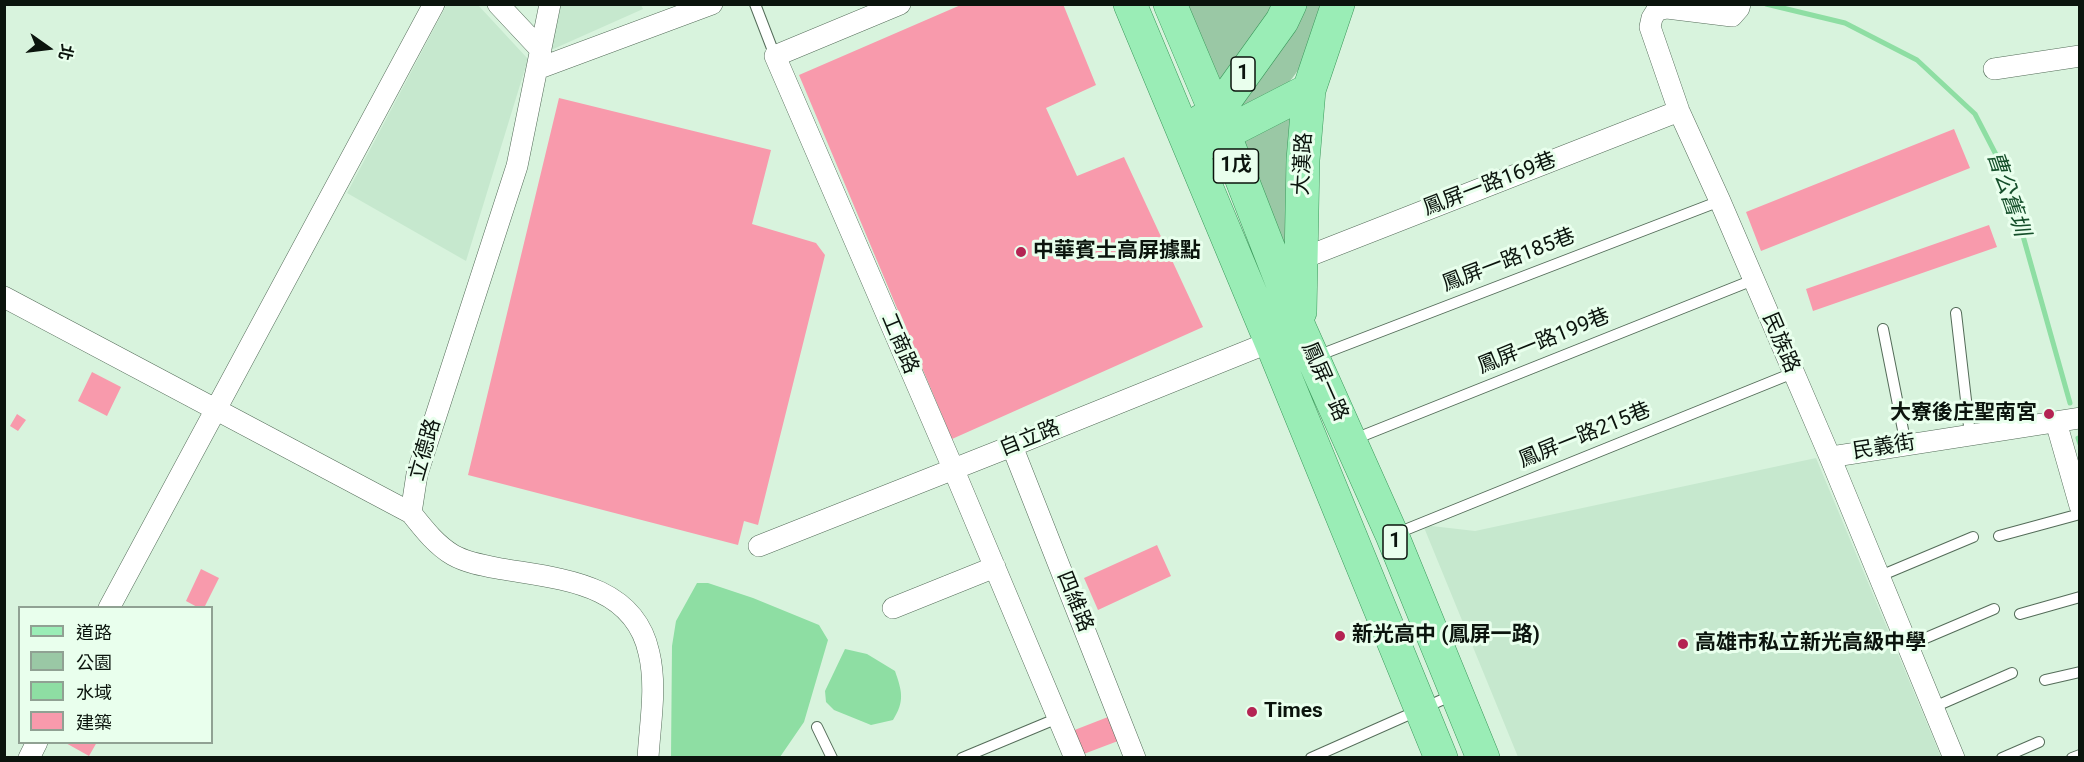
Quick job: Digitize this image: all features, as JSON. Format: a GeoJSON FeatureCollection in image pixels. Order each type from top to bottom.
{"type":"FeatureCollection","features":[{"type":"Feature","properties":{"kind":"main road","name":"鳳屏一路"},"geometry":{"type":"LineString","coordinates":[[1131,4],[1187,139],[1295,343],[1350,441],[1392,535],[1483,758]]}},
{"type":"Feature","properties":{"kind":"main road","name":"鳳屏一路"},"geometry":{"type":"LineString","coordinates":[[1170,4],[1220,124],[1421,709],[1441,758]]}},
{"type":"Feature","properties":{"kind":"main road","name":"1"},"geometry":{"type":"LineString","coordinates":[[1220,124],[1230,91],[1282,21],[1290,4]]}},
{"type":"Feature","properties":{"kind":"main road","name":"大漢路"},"geometry":{"type":"LineString","coordinates":[[1295,343],[1301,259],[1303,160],[1309,90],[1338,4]]}},
{"type":"Feature","properties":{"kind":"main road"},"geometry":{"type":"LineString","coordinates":[[1187,139],[1309,90]]}},
{"type":"Feature","properties":{"kind":"street"},"geometry":{"type":"LineString","coordinates":[[110,606],[434,4]]}},
{"type":"Feature","properties":{"kind":"street"},"geometry":{"type":"LineString","coordinates":[[498,4],[539,59],[712,4]]}},
{"type":"Feature","properties":{"kind":"street","name":"立德路"},"geometry":{"type":"LineString","coordinates":[[411,513],[417,474],[517,166],[550,4]]}},
{"type":"Feature","properties":{"kind":"street"},"geometry":{"type":"LineString","coordinates":[[775,56],[900,4]]}},
{"type":"Feature","properties":{"kind":"street","name":"民族路"},"geometry":{"type":"LineString","coordinates":[[1740,4],[1739,9],[1732,16],[1667,8],[1657,10],[1650,27],[1679,111],[1830,457],[1954,758]]}},
{"type":"Feature","properties":{"kind":"street","name":"工商路"},"geometry":{"type":"LineString","coordinates":[[775,56],[1075,758]]}},
{"type":"Feature","properties":{"kind":"street"},"geometry":{"type":"LineString","coordinates":[[1994,69],[2079,57]]}},
{"type":"Feature","properties":{"kind":"street","name":"鳳屏一路169巷"},"geometry":{"type":"LineString","coordinates":[[1301,259],[1679,111]]}},
{"type":"Feature","properties":{"kind":"street"},"geometry":{"type":"LineString","coordinates":[[4,297],[411,513],[430,536],[453,555],[480,565],[580,584],[606,594],[634,616],[649,651],[654,686],[648,758]]}},
{"type":"Feature","properties":{"kind":"street","name":"自立路"},"geometry":{"type":"LineString","coordinates":[[759,546],[953,468],[1295,343]]}},
{"type":"Feature","properties":{"kind":"street","name":"民義街"},"geometry":{"type":"LineString","coordinates":[[1830,457],[2079,418]]}},
{"type":"Feature","properties":{"kind":"street"},"geometry":{"type":"LineString","coordinates":[[2056,422],[2079,506]]}},
{"type":"Feature","properties":{"kind":"street","name":"四維路"},"geometry":{"type":"LineString","coordinates":[[1012,446],[1135,758]]}},
{"type":"Feature","properties":{"kind":"street"},"geometry":{"type":"LineString","coordinates":[[893,608],[995,567]]}},
{"type":"Feature","properties":{"kind":"street"},"geometry":{"type":"LineString","coordinates":[[29,758],[36,744]]}},
{"type":"Feature","properties":{"kind":"lane"},"geometry":{"type":"LineString","coordinates":[[755,4],[775,56]]}},
{"type":"Feature","properties":{"kind":"lane","name":"鳳屏一路185巷"},"geometry":{"type":"LineString","coordinates":[[1295,343],[1720,201]]}},
{"type":"Feature","properties":{"kind":"lane","name":"鳳屏一路199巷"},"geometry":{"type":"LineString","coordinates":[[1350,441],[1753,280]]}},
{"type":"Feature","properties":{"kind":"lane"},"geometry":{"type":"LineString","coordinates":[[1956,313],[1970,435]]}},
{"type":"Feature","properties":{"kind":"lane"},"geometry":{"type":"LineString","coordinates":[[1883,329],[1906,445]]}},
{"type":"Feature","properties":{"kind":"lane","name":"鳳屏一路215巷"},"geometry":{"type":"LineString","coordinates":[[1392,535],[1793,373]]}},
{"type":"Feature","properties":{"kind":"lane"},"geometry":{"type":"LineString","coordinates":[[1999,536],[2079,514]]}},
{"type":"Feature","properties":{"kind":"lane"},"geometry":{"type":"LineString","coordinates":[[1880,576],[1973,537]]}},
{"type":"Feature","properties":{"kind":"lane"},"geometry":{"type":"LineString","coordinates":[[2020,614],[2079,597]]}},
{"type":"Feature","properties":{"kind":"lane"},"geometry":{"type":"LineString","coordinates":[[1907,645],[1994,609]]}},
{"type":"Feature","properties":{"kind":"lane"},"geometry":{"type":"LineString","coordinates":[[2045,680],[2079,672]]}},
{"type":"Feature","properties":{"kind":"lane"},"geometry":{"type":"LineString","coordinates":[[1934,707],[2012,673]]}},
{"type":"Feature","properties":{"kind":"lane"},"geometry":{"type":"LineString","coordinates":[[1311,758],[1456,694]]}},
{"type":"Feature","properties":{"kind":"lane"},"geometry":{"type":"LineString","coordinates":[[962,758],[1058,718]]}},
{"type":"Feature","properties":{"kind":"lane"},"geometry":{"type":"LineString","coordinates":[[817,727],[832,758]]}},
{"type":"Feature","properties":{"kind":"lane"},"geometry":{"type":"LineString","coordinates":[[2002,758],[2039,742]]}},
{"type":"Feature","properties":{"kind":"lane"},"geometry":{"type":"LineString","coordinates":[[2072,758],[2079,755]]}},
{"type":"Feature","properties":{"kind":"shaded area"},"geometry":{"type":"Polygon","coordinates":[[[447,4],[478,5],[528,59],[466,261],[347,193],[447,4]]]}},
{"type":"Feature","properties":{"kind":"shaded area"},"geometry":{"type":"Polygon","coordinates":[[[561,5],[641,5],[643,9],[551,50],[561,5]]]}},
{"type":"Feature","properties":{"kind":"shaded area","name":"高雄市私立新光高級中學"},"geometry":{"type":"Polygon","coordinates":[[[1816,458],[1941,757],[1518,757],[1423,525],[1475,531],[1816,458]]]}},
{"type":"Feature","properties":{"kind":"green space"},"geometry":{"type":"Polygon","coordinates":[[[1178,5],[1279,5],[1216,89],[1178,5]]]}},
{"type":"Feature","properties":{"kind":"green space"},"geometry":{"type":"Polygon","coordinates":[[[1306,5],[1325,5],[1309,49],[1298,70],[1278,92],[1230,124],[1234,106],[1306,5]]]}},
{"type":"Feature","properties":{"kind":"green space"},"geometry":{"type":"Polygon","coordinates":[[[1296,110],[1287,254],[1242,136],[1296,110]]]}},
{"type":"Feature","properties":{"kind":"water"},"geometry":{"type":"Polygon","coordinates":[[[697,583],[708,583],[753,598],[819,625],[828,640],[804,722],[780,757],[671,757],[672,646],[676,621],[697,583]]]}},
{"type":"Feature","properties":{"kind":"water"},"geometry":{"type":"Polygon","coordinates":[[[845,649],[867,654],[895,671],[901,701],[893,720],[871,725],[834,710],[826,702],[825,691],[845,649]]]}},
{"type":"Feature","properties":{"kind":"building","name":"中華賓士高屏據點"},"geometry":{"type":"Polygon","coordinates":[[[963,4],[1063,4],[1096,85],[1046,108],[1077,176],[1124,157],[1203,327],[952,439],[799,75],[963,4]]]}},
{"type":"Feature","properties":{"kind":"building"},"geometry":{"type":"Polygon","coordinates":[[[559,98],[771,150],[752,224],[816,243],[825,255],[758,525],[744,521],[738,545],[468,475],[559,98]]]}},
{"type":"Feature","properties":{"kind":"building"},"geometry":{"type":"Polygon","coordinates":[[[1954,129],[1970,168],[1761,251],[1746,212],[1954,129]]]}},
{"type":"Feature","properties":{"kind":"building"},"geometry":{"type":"Polygon","coordinates":[[[1989,225],[1997,247],[1813,311],[1806,289],[1989,225]]]}},
{"type":"Feature","properties":{"kind":"building"},"geometry":{"type":"Polygon","coordinates":[[[92,372],[121,387],[107,416],[78,401],[92,372]]]}},
{"type":"Feature","properties":{"kind":"building"},"geometry":{"type":"Polygon","coordinates":[[[17,414],[26,420],[18,431],[10,426],[17,414]]]}},
{"type":"Feature","properties":{"kind":"building"},"geometry":{"type":"Polygon","coordinates":[[[1157,545],[1171,576],[1098,610],[1084,578],[1157,545]]]}},
{"type":"Feature","properties":{"kind":"building"},"geometry":{"type":"Polygon","coordinates":[[[201,569],[219,578],[205,606],[195,606],[186,601],[201,569]]]}},
{"type":"Feature","properties":{"kind":"building"},"geometry":{"type":"Polygon","coordinates":[[[1108,717],[1118,741],[1081,755],[1072,731],[1108,717]]]}},
{"type":"Feature","properties":{"kind":"building"},"geometry":{"type":"Polygon","coordinates":[[[68,744],[96,744],[89,756],[68,744]]]}},
{"type":"Feature","properties":{"kind":"waterway","name":"曹公舊圳"},"geometry":{"type":"LineString","coordinates":[[1766,4],[1845,23],[1917,60],[1975,114],[2005,172],[2070,403]]}},
{"type":"Feature","properties":{"kind":"waterway","name":"曹公舊圳"},"geometry":{"type":"LineString","coordinates":[[2078,438],[2080,444]]}},
{"type":"Feature","properties":{"kind":"place","name":"中華賓士高屏據點"},"geometry":{"type":"Point","coordinates":[1021,252]}},
{"type":"Feature","properties":{"kind":"place","name":"大寮後庄聖南宮"},"geometry":{"type":"Point","coordinates":[2049,414]}},
{"type":"Feature","properties":{"kind":"place","name":"新光高中 (鳳屏一路)"},"geometry":{"type":"Point","coordinates":[1340,636]}},
{"type":"Feature","properties":{"kind":"place","name":"高雄市私立新光高級中學"},"geometry":{"type":"Point","coordinates":[1683,644]}},
{"type":"Feature","properties":{"kind":"place","name":"Times"},"geometry":{"type":"Point","coordinates":[1252,712]}}]}
